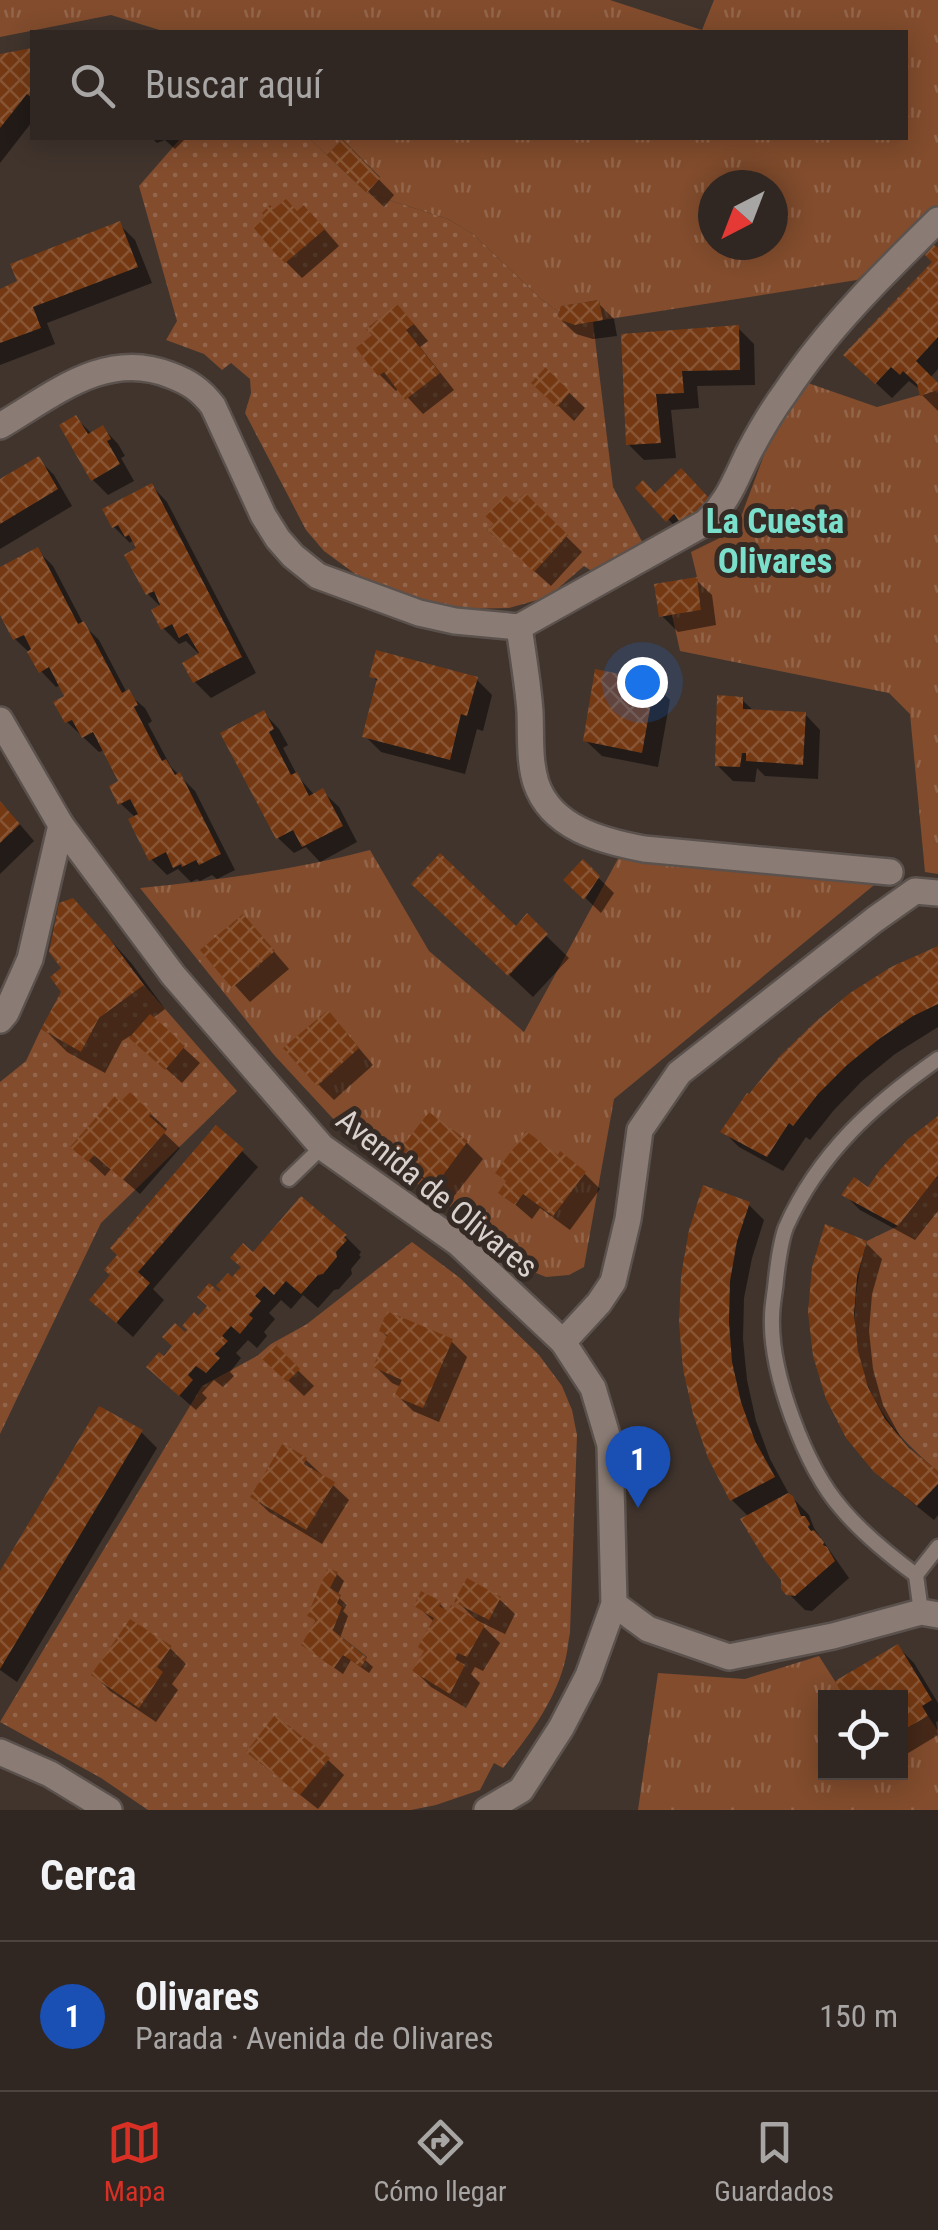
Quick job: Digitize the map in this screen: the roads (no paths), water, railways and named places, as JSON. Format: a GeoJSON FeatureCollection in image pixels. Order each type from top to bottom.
{"type":"FeatureCollection","features":[{"type":"Feature","properties":{"kind":"street"},"geometry":{"type":"LineString","coordinates":[[0,426],[85,376],[130,366],[164,372],[202,391],[278,539],[318,576],[419,613],[455,621],[519,626],[705,523],[720,510],[764,424],[804,365],[860,298],[938,220]]}},
{"type":"Feature","properties":{"kind":"street"},"geometry":{"type":"LineString","coordinates":[[519,626],[535,781],[552,812],[580,831],[606,842],[644,849],[890,872]]}},
{"type":"Feature","properties":{"kind":"street","name":"Avenida de Olivares"},"geometry":{"type":"LineString","coordinates":[[0,720],[62,825],[173,975],[322,1147],[458,1244],[563,1342],[593,1388],[610,1445],[614,1604],[588,1676],[561,1728],[521,1790],[487,1810]]}},
{"type":"Feature","properties":{"kind":"street"},"geometry":{"type":"LineString","coordinates":[[0,1020],[30,958],[62,825]]}},
{"type":"Feature","properties":{"kind":"street"},"geometry":{"type":"LineString","coordinates":[[563,1342],[613,1282],[628,1220],[640,1130],[679,1072],[874,920],[915,892],[938,893]]}},
{"type":"Feature","properties":{"kind":"street"},"geometry":{"type":"LineString","coordinates":[[614,1604],[648,1629],[729,1657],[929,1614]]}},
{"type":"Feature","properties":{"kind":"street"},"geometry":{"type":"LineString","coordinates":[[0,1752],[50,1774],[109,1810]]}},
{"type":"Feature","properties":{"kind":"lane"},"geometry":{"type":"LineString","coordinates":[[929,1614],[916,1575],[875,1544],[839,1506],[814,1465],[789,1410],[772,1320],[785,1230],[810,1182],[856,1124],[895,1089],[938,1059]]}},
{"type":"Feature","properties":{"kind":"lane"},"geometry":{"type":"LineString","coordinates":[[290,1179],[322,1147]]}},
{"type":"Feature","properties":{"kind":"lane"},"geometry":{"type":"LineString","coordinates":[[916,1575],[938,1547]]}},
{"type":"Feature","properties":{"kind":"place","name":"Olivares"},"geometry":{"type":"Point","coordinates":[638,1508]}},
{"type":"Feature","properties":{"kind":"district","name":"La Cuesta Olivares"},"geometry":{"type":"Point","coordinates":[775,541]}}]}
